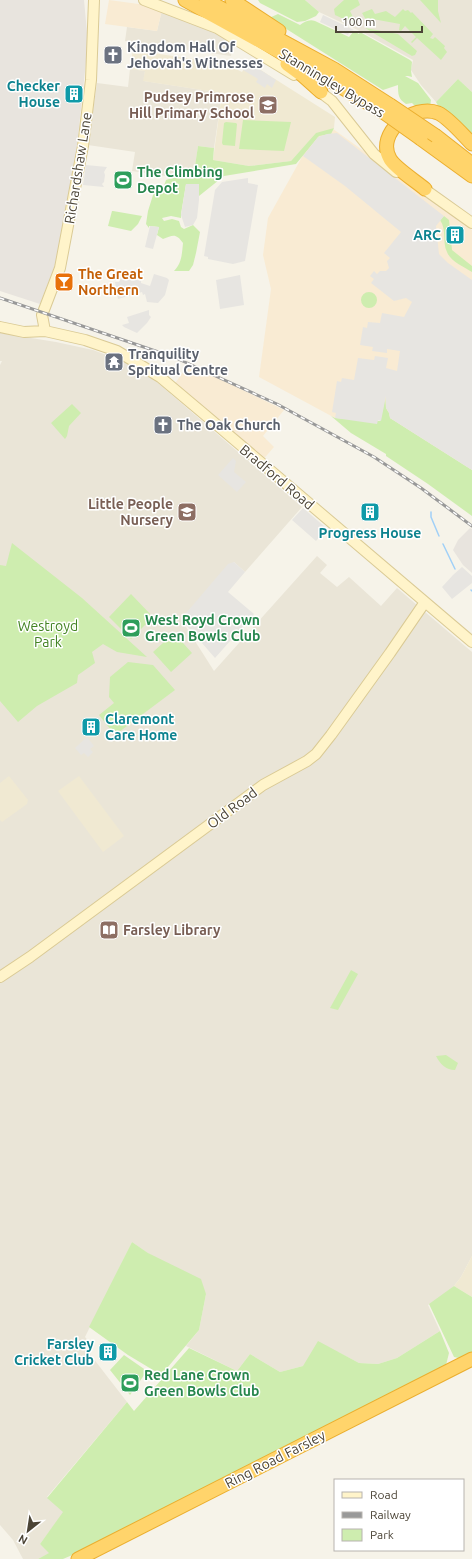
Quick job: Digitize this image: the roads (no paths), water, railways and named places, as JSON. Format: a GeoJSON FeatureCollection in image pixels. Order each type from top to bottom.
{"type":"FeatureCollection","features":[{"type":"Feature","properties":{"kind":"highway","name":"Stanningley Bypass"},"geometry":{"type":"LineString","coordinates":[[185,0],[316,72],[387,108],[436,136],[472,164]]}},
{"type":"Feature","properties":{"kind":"highway","name":"Stanningley Bypass"},"geometry":{"type":"LineString","coordinates":[[206,0],[334,69],[387,108],[421,138],[472,176]]}},
{"type":"Feature","properties":{"kind":"highway"},"geometry":{"type":"LineString","coordinates":[[232,0],[306,47],[334,69]]}},
{"type":"Feature","properties":{"kind":"highway"},"geometry":{"type":"LineString","coordinates":[[217,17],[302,75],[321,92]]}},
{"type":"Feature","properties":{"kind":"highway"},"geometry":{"type":"LineString","coordinates":[[425,189],[390,160],[387,148],[388,137],[402,118],[419,112],[428,111],[438,114],[472,144]]}},
{"type":"Feature","properties":{"kind":"highway","name":"Ring Road Farsley"},"geometry":{"type":"LineString","coordinates":[[78,1559],[472,1359]]}},
{"type":"Feature","properties":{"kind":"main road","name":"Richardshaw Lane"},"geometry":{"type":"LineString","coordinates":[[45,331],[42,315],[60,268],[83,146],[91,80],[94,0]]}},
{"type":"Feature","properties":{"kind":"main road"},"geometry":{"type":"LineString","coordinates":[[144,0],[217,28],[321,92],[332,101],[374,154],[386,165],[425,189],[472,224]]}},
{"type":"Feature","properties":{"kind":"main road","name":"Bradford Road"},"geometry":{"type":"LineString","coordinates":[[0,327],[24,332],[45,331],[85,340],[117,350],[160,378],[472,642]]}},
{"type":"Feature","properties":{"kind":"main road","name":"Old Road"},"geometry":{"type":"LineString","coordinates":[[0,977],[30,957],[263,785],[307,762],[316,754],[331,735],[425,602]]}},
{"type":"Feature","properties":{"kind":"waterway"},"geometry":{"type":"LineString","coordinates":[[431,512],[431,517],[439,536]]}},
{"type":"Feature","properties":{"kind":"waterway"},"geometry":{"type":"LineString","coordinates":[[443,544],[455,569]]}},
{"type":"Feature","properties":{"kind":"railway"},"geometry":{"type":"LineString","coordinates":[[0,298],[176,358],[277,404],[374,457],[421,488],[472,526]]}},
{"type":"Feature","properties":{"kind":"place","name":"Kingdom Hall Of Jehovah's Witnesses"},"geometry":{"type":"Point","coordinates":[113,55]}},
{"type":"Feature","properties":{"kind":"place","name":"Checker House"},"geometry":{"type":"Point","coordinates":[74,94]}},
{"type":"Feature","properties":{"kind":"place","name":"Pudsey Primrose Hill Primary School"},"geometry":{"type":"Point","coordinates":[268,105]}},
{"type":"Feature","properties":{"kind":"place","name":"The Climbing Depot"},"geometry":{"type":"Point","coordinates":[123,180]}},
{"type":"Feature","properties":{"kind":"place","name":"ARC"},"geometry":{"type":"Point","coordinates":[455,235]}},
{"type":"Feature","properties":{"kind":"place","name":"The Great Northern"},"geometry":{"type":"Point","coordinates":[64,282]}},
{"type":"Feature","properties":{"kind":"place","name":"Tranquility Spritual Centre"},"geometry":{"type":"Point","coordinates":[114,362]}},
{"type":"Feature","properties":{"kind":"place","name":"The Oak Church"},"geometry":{"type":"Point","coordinates":[163,425]}},
{"type":"Feature","properties":{"kind":"place","name":"Little People Nursery"},"geometry":{"type":"Point","coordinates":[187,512]}},
{"type":"Feature","properties":{"kind":"place","name":"Progress House"},"geometry":{"type":"Point","coordinates":[370,512]}},
{"type":"Feature","properties":{"kind":"place","name":"West Royd Crown Green Bowls Club"},"geometry":{"type":"Point","coordinates":[131,628]}},
{"type":"Feature","properties":{"kind":"place","name":"Claremont Care Home"},"geometry":{"type":"Point","coordinates":[91,727]}},
{"type":"Feature","properties":{"kind":"place","name":"Farsley Library"},"geometry":{"type":"Point","coordinates":[109,930]}},
{"type":"Feature","properties":{"kind":"place","name":"Farsley Cricket Club"},"geometry":{"type":"Point","coordinates":[108,1352]}},
{"type":"Feature","properties":{"kind":"place","name":"Red Lane Crown Green Bowls Club"},"geometry":{"type":"Point","coordinates":[130,1383]}},
{"type":"Feature","properties":{"kind":"park label","name":"Westroyd Park"},"geometry":{"type":"Point","coordinates":[48,634]}}]}
